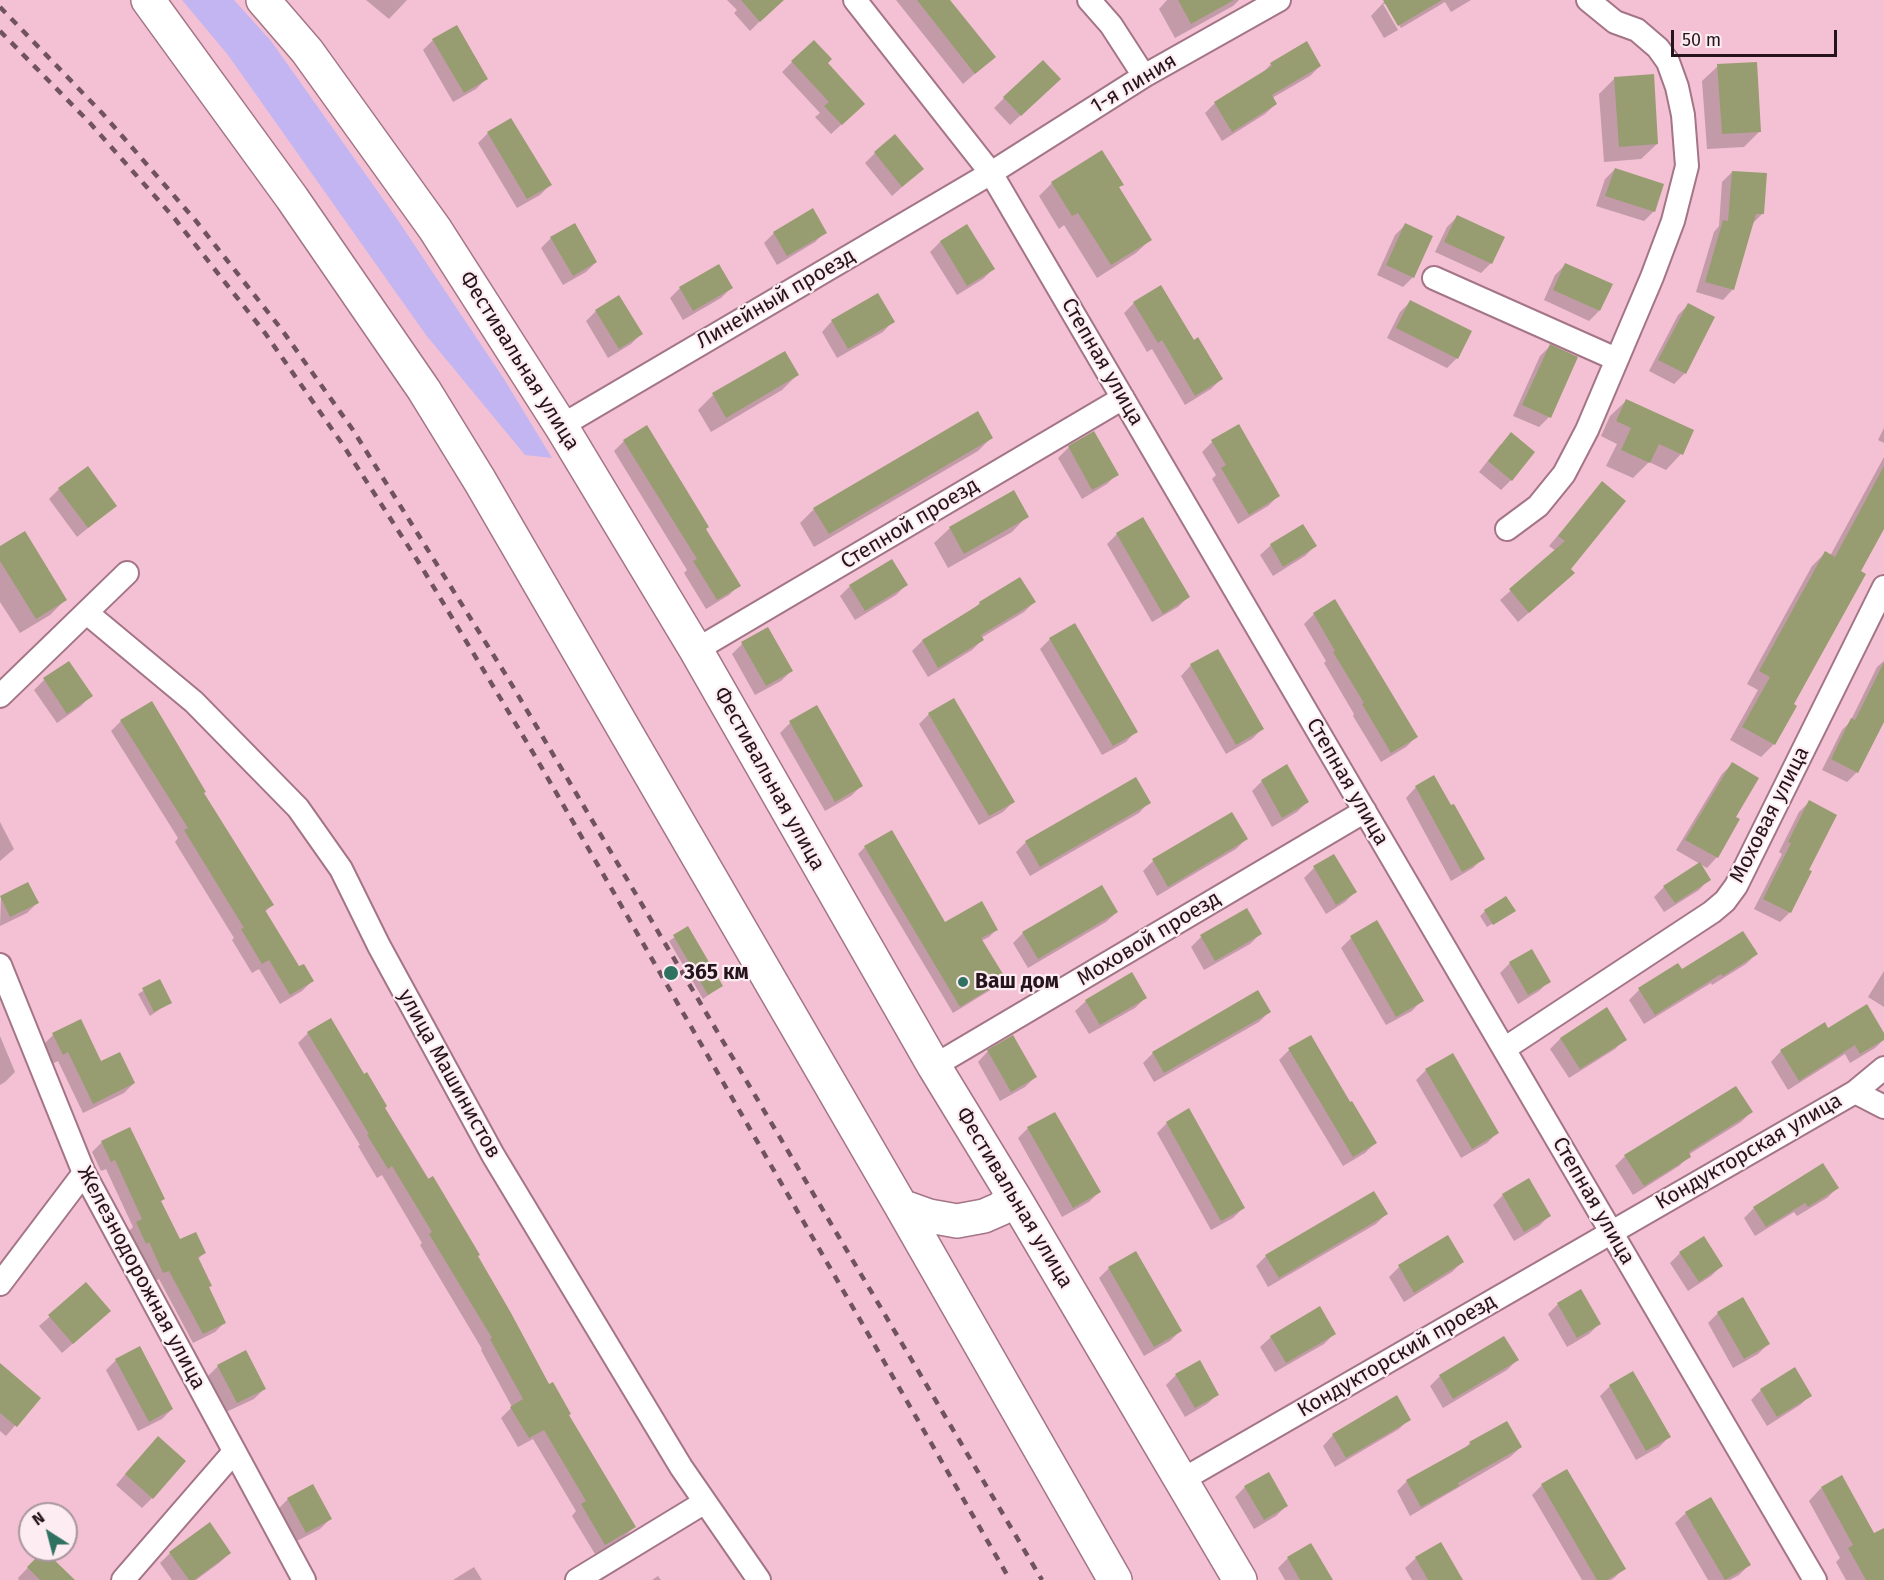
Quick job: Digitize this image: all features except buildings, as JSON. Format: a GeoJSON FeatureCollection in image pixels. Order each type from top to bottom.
{"type":"FeatureCollection","features":[{"type":"Feature","properties":{"kind":"main road"},"geometry":{"type":"LineString","coordinates":[[148,0],[292,198],[424,390],[480,481],[901,1206],[1115,1580]]}},
{"type":"Feature","properties":{"kind":"main road","name":"Фестивальная улица"},"geometry":{"type":"LineString","coordinates":[[263,0],[307,51],[435,229],[561,426],[696,650],[934,1066],[1240,1580]]}},
{"type":"Feature","properties":{"kind":"main road"},"geometry":{"type":"LineString","coordinates":[[901,1206],[929,1216],[957,1221],[984,1216],[1000,1209],[1014,1197]]}},
{"type":"Feature","properties":{"kind":"street","name":"Степная улица"},"geometry":{"type":"LineString","coordinates":[[855,0],[991,173],[1815,1580]]}},
{"type":"Feature","properties":{"kind":"street"},"geometry":{"type":"LineString","coordinates":[[1089,0],[1111,25],[1144,76]]}},
{"type":"Feature","properties":{"kind":"street","name":"1-я линия"},"geometry":{"type":"LineString","coordinates":[[991,173],[1144,76],[1279,0]]}},
{"type":"Feature","properties":{"kind":"street"},"geometry":{"type":"LineString","coordinates":[[1508,529],[1538,506],[1564,474],[1587,430],[1652,277],[1673,221],[1687,166],[1683,115],[1668,62],[1658,48],[1637,30],[1616,22],[1588,0]]}},
{"type":"Feature","properties":{"kind":"street","name":"Линейный проезд"},"geometry":{"type":"LineString","coordinates":[[561,426],[991,173]]}},
{"type":"Feature","properties":{"kind":"street"},"geometry":{"type":"LineString","coordinates":[[1434,278],[1616,359]]}},
{"type":"Feature","properties":{"kind":"street","name":"Степной проезд"},"geometry":{"type":"LineString","coordinates":[[696,650],[1123,398]]}},
{"type":"Feature","properties":{"kind":"street"},"geometry":{"type":"LineString","coordinates":[[0,696],[127,573]]}},
{"type":"Feature","properties":{"kind":"street","name":"Моховая улица"},"geometry":{"type":"LineString","coordinates":[[1504,1049],[1712,912],[1725,901],[1736,886],[1884,587]]}},
{"type":"Feature","properties":{"kind":"street","name":"улица Машинистов"},"geometry":{"type":"LineString","coordinates":[[87,613],[194,702],[298,808],[340,869],[379,946],[493,1155],[675,1457],[759,1580]]}},
{"type":"Feature","properties":{"kind":"street","name":"Моховой проезд"},"geometry":{"type":"LineString","coordinates":[[934,1066],[1365,811]]}},
{"type":"Feature","properties":{"kind":"street","name":"Железнодорожная улица"},"geometry":{"type":"LineString","coordinates":[[0,965],[84,1173],[304,1580]]}},
{"type":"Feature","properties":{"kind":"street","name":"Кондукторская улица"},"geometry":{"type":"LineString","coordinates":[[1611,1231],[1855,1092],[1884,1068]]}},
{"type":"Feature","properties":{"kind":"street"},"geometry":{"type":"LineString","coordinates":[[1855,1092],[1884,1107]]}},
{"type":"Feature","properties":{"kind":"street"},"geometry":{"type":"LineString","coordinates":[[0,1284],[84,1173]]}},
{"type":"Feature","properties":{"kind":"street","name":"Кондукторский проезд"},"geometry":{"type":"LineString","coordinates":[[1182,1480],[1611,1231]]}},
{"type":"Feature","properties":{"kind":"street"},"geometry":{"type":"LineString","coordinates":[[123,1580],[234,1452]]}},
{"type":"Feature","properties":{"kind":"street"},"geometry":{"type":"LineString","coordinates":[[577,1580],[705,1502]]}},
{"type":"Feature","properties":{"kind":"shaded area"},"geometry":{"type":"Polygon","coordinates":[[[182,0],[234,0],[271,41],[393,213],[504,379],[552,458],[525,455],[426,335],[228,55],[182,0]]]}},
{"type":"Feature","properties":{"kind":"railway"},"geometry":{"type":"LineString","coordinates":[[0,7],[103,114],[196,221],[282,330],[353,430],[509,680],[1042,1580]]}},
{"type":"Feature","properties":{"kind":"railway"},"geometry":{"type":"LineString","coordinates":[[0,31],[90,123],[175,219],[265,333],[343,445],[421,566],[535,756],[1010,1580]]}},
{"type":"Feature","properties":{"kind":"place","name":"365 км"},"geometry":{"type":"Point","coordinates":[671,973]}},
{"type":"Feature","properties":{"kind":"place","name":"Ваш дом"},"geometry":{"type":"Point","coordinates":[963,982]}}]}
